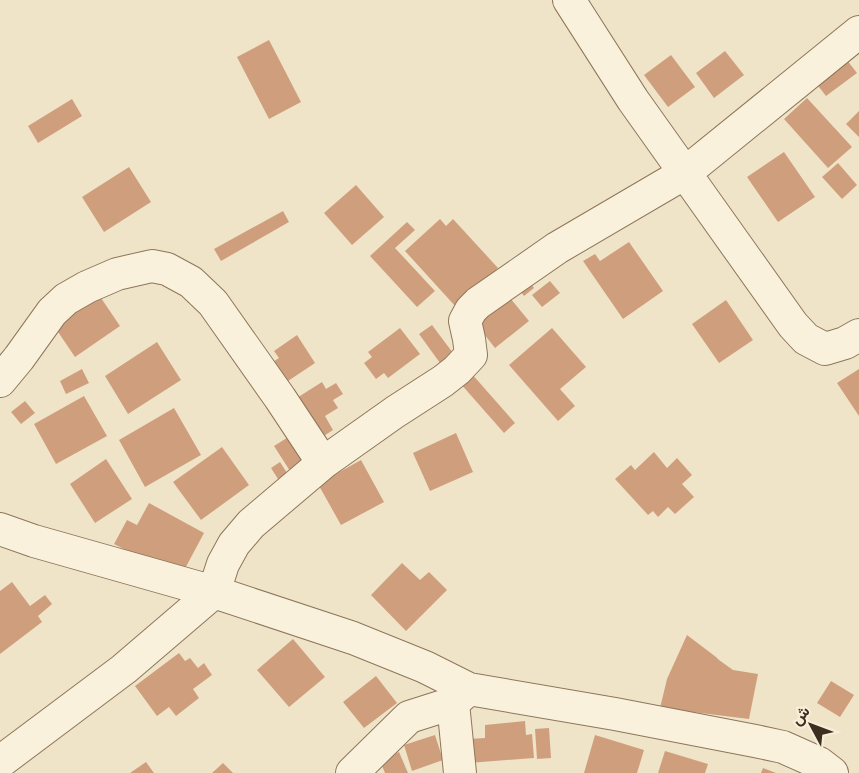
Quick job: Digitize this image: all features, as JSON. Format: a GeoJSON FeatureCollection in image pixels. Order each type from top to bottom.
{"type":"FeatureCollection","features":[{"type":"Feature","properties":{"kind":"street"},"geometry":{"type":"LineString","coordinates":[[569,0],[633,100],[793,326],[806,339],[825,349],[845,343],[859,334]]}},
{"type":"Feature","properties":{"kind":"street"},"geometry":{"type":"LineString","coordinates":[[0,762],[124,669],[214,592],[223,564],[234,544],[250,524],[323,463],[457,370],[471,355],[465,321],[478,303],[557,248],[685,173],[859,32]]}},
{"type":"Feature","properties":{"kind":"street"},"geometry":{"type":"LineString","coordinates":[[0,381],[52,312],[66,299],[117,274],[152,266],[167,268],[191,282],[213,303],[323,463]]}},
{"type":"Feature","properties":{"kind":"street"},"geometry":{"type":"LineString","coordinates":[[0,529],[34,541],[214,592],[353,638],[425,667],[461,696]]}},
{"type":"Feature","properties":{"kind":"street"},"geometry":{"type":"LineString","coordinates":[[460,773],[461,696]]}},
{"type":"Feature","properties":{"kind":"street"},"geometry":{"type":"LineString","coordinates":[[352,773],[409,717],[461,696],[626,716],[755,741],[783,747],[819,763],[832,773]]}},
{"type":"Feature","properties":{"kind":"building"},"geometry":{"type":"Polygon","coordinates":[[[269,40],[301,102],[269,119],[237,57],[269,40]]]}},
{"type":"Feature","properties":{"kind":"building"},"geometry":{"type":"Polygon","coordinates":[[[725,51],[744,75],[714,98],[696,73],[725,51]]]}},
{"type":"Feature","properties":{"kind":"building"},"geometry":{"type":"Polygon","coordinates":[[[671,55],[695,87],[668,107],[644,75],[671,55]]]}},
{"type":"Feature","properties":{"kind":"building"},"geometry":{"type":"Polygon","coordinates":[[[843,55],[857,73],[826,96],[812,78],[843,55]]]}},
{"type":"Feature","properties":{"kind":"building"},"geometry":{"type":"Polygon","coordinates":[[[807,98],[852,147],[828,168],[784,119],[807,98]]]}},
{"type":"Feature","properties":{"kind":"building"},"geometry":{"type":"Polygon","coordinates":[[[72,99],[82,116],[38,143],[28,126],[72,99]]]}},
{"type":"Feature","properties":{"kind":"building"},"geometry":{"type":"Polygon","coordinates":[[[859,111],[859,137],[846,124],[859,111]]]}},
{"type":"Feature","properties":{"kind":"building"},"geometry":{"type":"Polygon","coordinates":[[[784,152],[815,197],[778,222],[747,177],[784,152]]]}},
{"type":"Feature","properties":{"kind":"building"},"geometry":{"type":"Polygon","coordinates":[[[838,163],[857,185],[842,199],[822,177],[838,163]]]}},
{"type":"Feature","properties":{"kind":"building"},"geometry":{"type":"Polygon","coordinates":[[[129,167],[151,202],[104,232],[82,197],[129,167]]]}},
{"type":"Feature","properties":{"kind":"building"},"geometry":{"type":"Polygon","coordinates":[[[356,185],[384,217],[352,245],[324,213],[356,185]]]}},
{"type":"Feature","properties":{"kind":"building"},"geometry":{"type":"Polygon","coordinates":[[[283,211],[289,222],[221,261],[214,249],[283,211]]]}},
{"type":"Feature","properties":{"kind":"building"},"geometry":{"type":"Polygon","coordinates":[[[440,219],[446,226],[453,219],[498,268],[456,307],[405,251],[440,219]]]}},
{"type":"Feature","properties":{"kind":"building"},"geometry":{"type":"Polygon","coordinates":[[[407,222],[415,230],[395,248],[435,291],[417,307],[370,256],[407,222]]]}},
{"type":"Feature","properties":{"kind":"building"},"geometry":{"type":"Polygon","coordinates":[[[629,242],[663,291],[623,319],[583,261],[595,254],[600,261],[629,242]]]}},
{"type":"Feature","properties":{"kind":"building"},"geometry":{"type":"Polygon","coordinates":[[[528,280],[534,288],[524,296],[517,287],[528,280]]]}},
{"type":"Feature","properties":{"kind":"building"},"geometry":{"type":"Polygon","coordinates":[[[550,281],[560,293],[542,307],[532,295],[550,281]]]}},
{"type":"Feature","properties":{"kind":"building"},"geometry":{"type":"Polygon","coordinates":[[[506,293],[529,321],[495,348],[473,320],[506,293]]]}},
{"type":"Feature","properties":{"kind":"building"},"geometry":{"type":"Polygon","coordinates":[[[99,295],[120,326],[75,357],[54,326],[99,295]]]}},
{"type":"Feature","properties":{"kind":"building"},"geometry":{"type":"Polygon","coordinates":[[[726,300],[753,340],[719,363],[692,324],[726,300]]]}},
{"type":"Feature","properties":{"kind":"building"},"geometry":{"type":"Polygon","coordinates":[[[432,325],[453,353],[440,363],[419,334],[432,325]]]}},
{"type":"Feature","properties":{"kind":"building"},"geometry":{"type":"Polygon","coordinates":[[[400,328],[420,354],[388,378],[384,373],[376,379],[364,363],[372,357],[368,352],[400,328]]]}},
{"type":"Feature","properties":{"kind":"building"},"geometry":{"type":"Polygon","coordinates":[[[552,328],[586,367],[560,389],[575,406],[558,421],[509,365],[552,328]]]}},
{"type":"Feature","properties":{"kind":"building"},"geometry":{"type":"Polygon","coordinates":[[[297,335],[315,363],[276,389],[263,368],[279,358],[274,351],[297,335]]]}},
{"type":"Feature","properties":{"kind":"building"},"geometry":{"type":"Polygon","coordinates":[[[157,342],[181,380],[128,414],[105,376],[157,342]]]}},
{"type":"Feature","properties":{"kind":"building"},"geometry":{"type":"Polygon","coordinates":[[[82,369],[89,383],[66,394],[60,381],[82,369]]]}},
{"type":"Feature","properties":{"kind":"building"},"geometry":{"type":"Polygon","coordinates":[[[859,369],[859,416],[837,383],[859,369]]]}},
{"type":"Feature","properties":{"kind":"building"},"geometry":{"type":"Polygon","coordinates":[[[471,373],[515,423],[504,433],[460,383],[471,373]]]}},
{"type":"Feature","properties":{"kind":"building"},"geometry":{"type":"Polygon","coordinates":[[[322,382],[326,389],[336,383],[343,394],[333,400],[338,408],[325,416],[333,430],[316,441],[292,401],[322,382]]]}},
{"type":"Feature","properties":{"kind":"building"},"geometry":{"type":"Polygon","coordinates":[[[84,396],[107,436],[56,464],[34,424],[84,396]]]}},
{"type":"Feature","properties":{"kind":"building"},"geometry":{"type":"Polygon","coordinates":[[[25,401],[35,413],[21,424],[11,412],[25,401]]]}},
{"type":"Feature","properties":{"kind":"building"},"geometry":{"type":"Polygon","coordinates":[[[174,408],[201,455],[145,487],[119,440],[174,408]]]}},
{"type":"Feature","properties":{"kind":"building"},"geometry":{"type":"Polygon","coordinates":[[[456,433],[473,472],[430,491],[413,453],[456,433]]]}},
{"type":"Feature","properties":{"kind":"building"},"geometry":{"type":"Polygon","coordinates":[[[290,436],[306,461],[290,471],[274,446],[290,436]]]}},
{"type":"Feature","properties":{"kind":"building"},"geometry":{"type":"Polygon","coordinates":[[[222,447],[249,485],[201,520],[173,482],[222,447]]]}},
{"type":"Feature","properties":{"kind":"building"},"geometry":{"type":"Polygon","coordinates":[[[654,452],[667,468],[677,458],[692,475],[682,484],[694,497],[675,514],[668,507],[658,517],[653,511],[648,515],[615,479],[631,465],[635,470],[654,452]]]}},
{"type":"Feature","properties":{"kind":"building"},"geometry":{"type":"Polygon","coordinates":[[[106,459],[132,499],[95,523],[70,484],[106,459]]]}},
{"type":"Feature","properties":{"kind":"building"},"geometry":{"type":"Polygon","coordinates":[[[361,460],[384,502],[341,525],[318,484],[361,460]]]}},
{"type":"Feature","properties":{"kind":"building"},"geometry":{"type":"Polygon","coordinates":[[[280,462],[287,473],[278,479],[271,468],[280,462]]]}},
{"type":"Feature","properties":{"kind":"building"},"geometry":{"type":"Polygon","coordinates":[[[149,503],[204,533],[180,578],[114,544],[127,520],[137,525],[149,503]]]}},
{"type":"Feature","properties":{"kind":"building"},"geometry":{"type":"Polygon","coordinates":[[[402,563],[420,580],[429,572],[447,590],[406,631],[371,595],[402,563]]]}},
{"type":"Feature","properties":{"kind":"building"},"geometry":{"type":"Polygon","coordinates":[[[12,582],[30,606],[45,595],[52,604],[38,616],[42,622],[0,654],[0,591],[12,582]]]}},
{"type":"Feature","properties":{"kind":"building"},"geometry":{"type":"Polygon","coordinates":[[[687,635],[733,670],[758,674],[749,719],[660,708],[667,679],[687,635]]]}},
{"type":"Feature","properties":{"kind":"building"},"geometry":{"type":"Polygon","coordinates":[[[293,639],[325,677],[289,707],[257,670],[293,639]]]}},
{"type":"Feature","properties":{"kind":"building"},"geometry":{"type":"Polygon","coordinates":[[[179,653],[185,661],[190,658],[198,668],[204,663],[212,675],[193,689],[199,698],[176,716],[169,707],[157,716],[135,686],[179,653]]]}},
{"type":"Feature","properties":{"kind":"building"},"geometry":{"type":"Polygon","coordinates":[[[376,676],[397,703],[364,728],[343,702],[376,676]]]}},
{"type":"Feature","properties":{"kind":"building"},"geometry":{"type":"Polygon","coordinates":[[[831,681],[854,695],[840,717],[817,703],[831,681]]]}},
{"type":"Feature","properties":{"kind":"building"},"geometry":{"type":"Polygon","coordinates":[[[525,721],[526,735],[532,734],[534,758],[469,763],[468,739],[485,738],[485,725],[525,721]]]}},
{"type":"Feature","properties":{"kind":"building"},"geometry":{"type":"Polygon","coordinates":[[[549,728],[551,758],[537,759],[535,729],[549,728]]]}},
{"type":"Feature","properties":{"kind":"building"},"geometry":{"type":"Polygon","coordinates":[[[435,735],[443,760],[412,771],[404,745],[435,735]]]}},
{"type":"Feature","properties":{"kind":"building"},"geometry":{"type":"Polygon","coordinates":[[[595,735],[644,750],[637,773],[584,773],[595,735]]]}},
{"type":"Feature","properties":{"kind":"building"},"geometry":{"type":"Polygon","coordinates":[[[665,751],[708,764],[705,773],[658,773],[665,751]]]}},
{"type":"Feature","properties":{"kind":"building"},"geometry":{"type":"Polygon","coordinates":[[[399,752],[408,773],[385,773],[380,761],[399,752]]]}},
{"type":"Feature","properties":{"kind":"building"},"geometry":{"type":"Polygon","coordinates":[[[146,762],[154,773],[130,773],[146,762]]]}},
{"type":"Feature","properties":{"kind":"building"},"geometry":{"type":"Polygon","coordinates":[[[223,763],[233,773],[212,773],[223,763]]]}},
{"type":"Feature","properties":{"kind":"building"},"geometry":{"type":"Polygon","coordinates":[[[763,768],[776,773],[761,773],[763,768]]]}}]}
